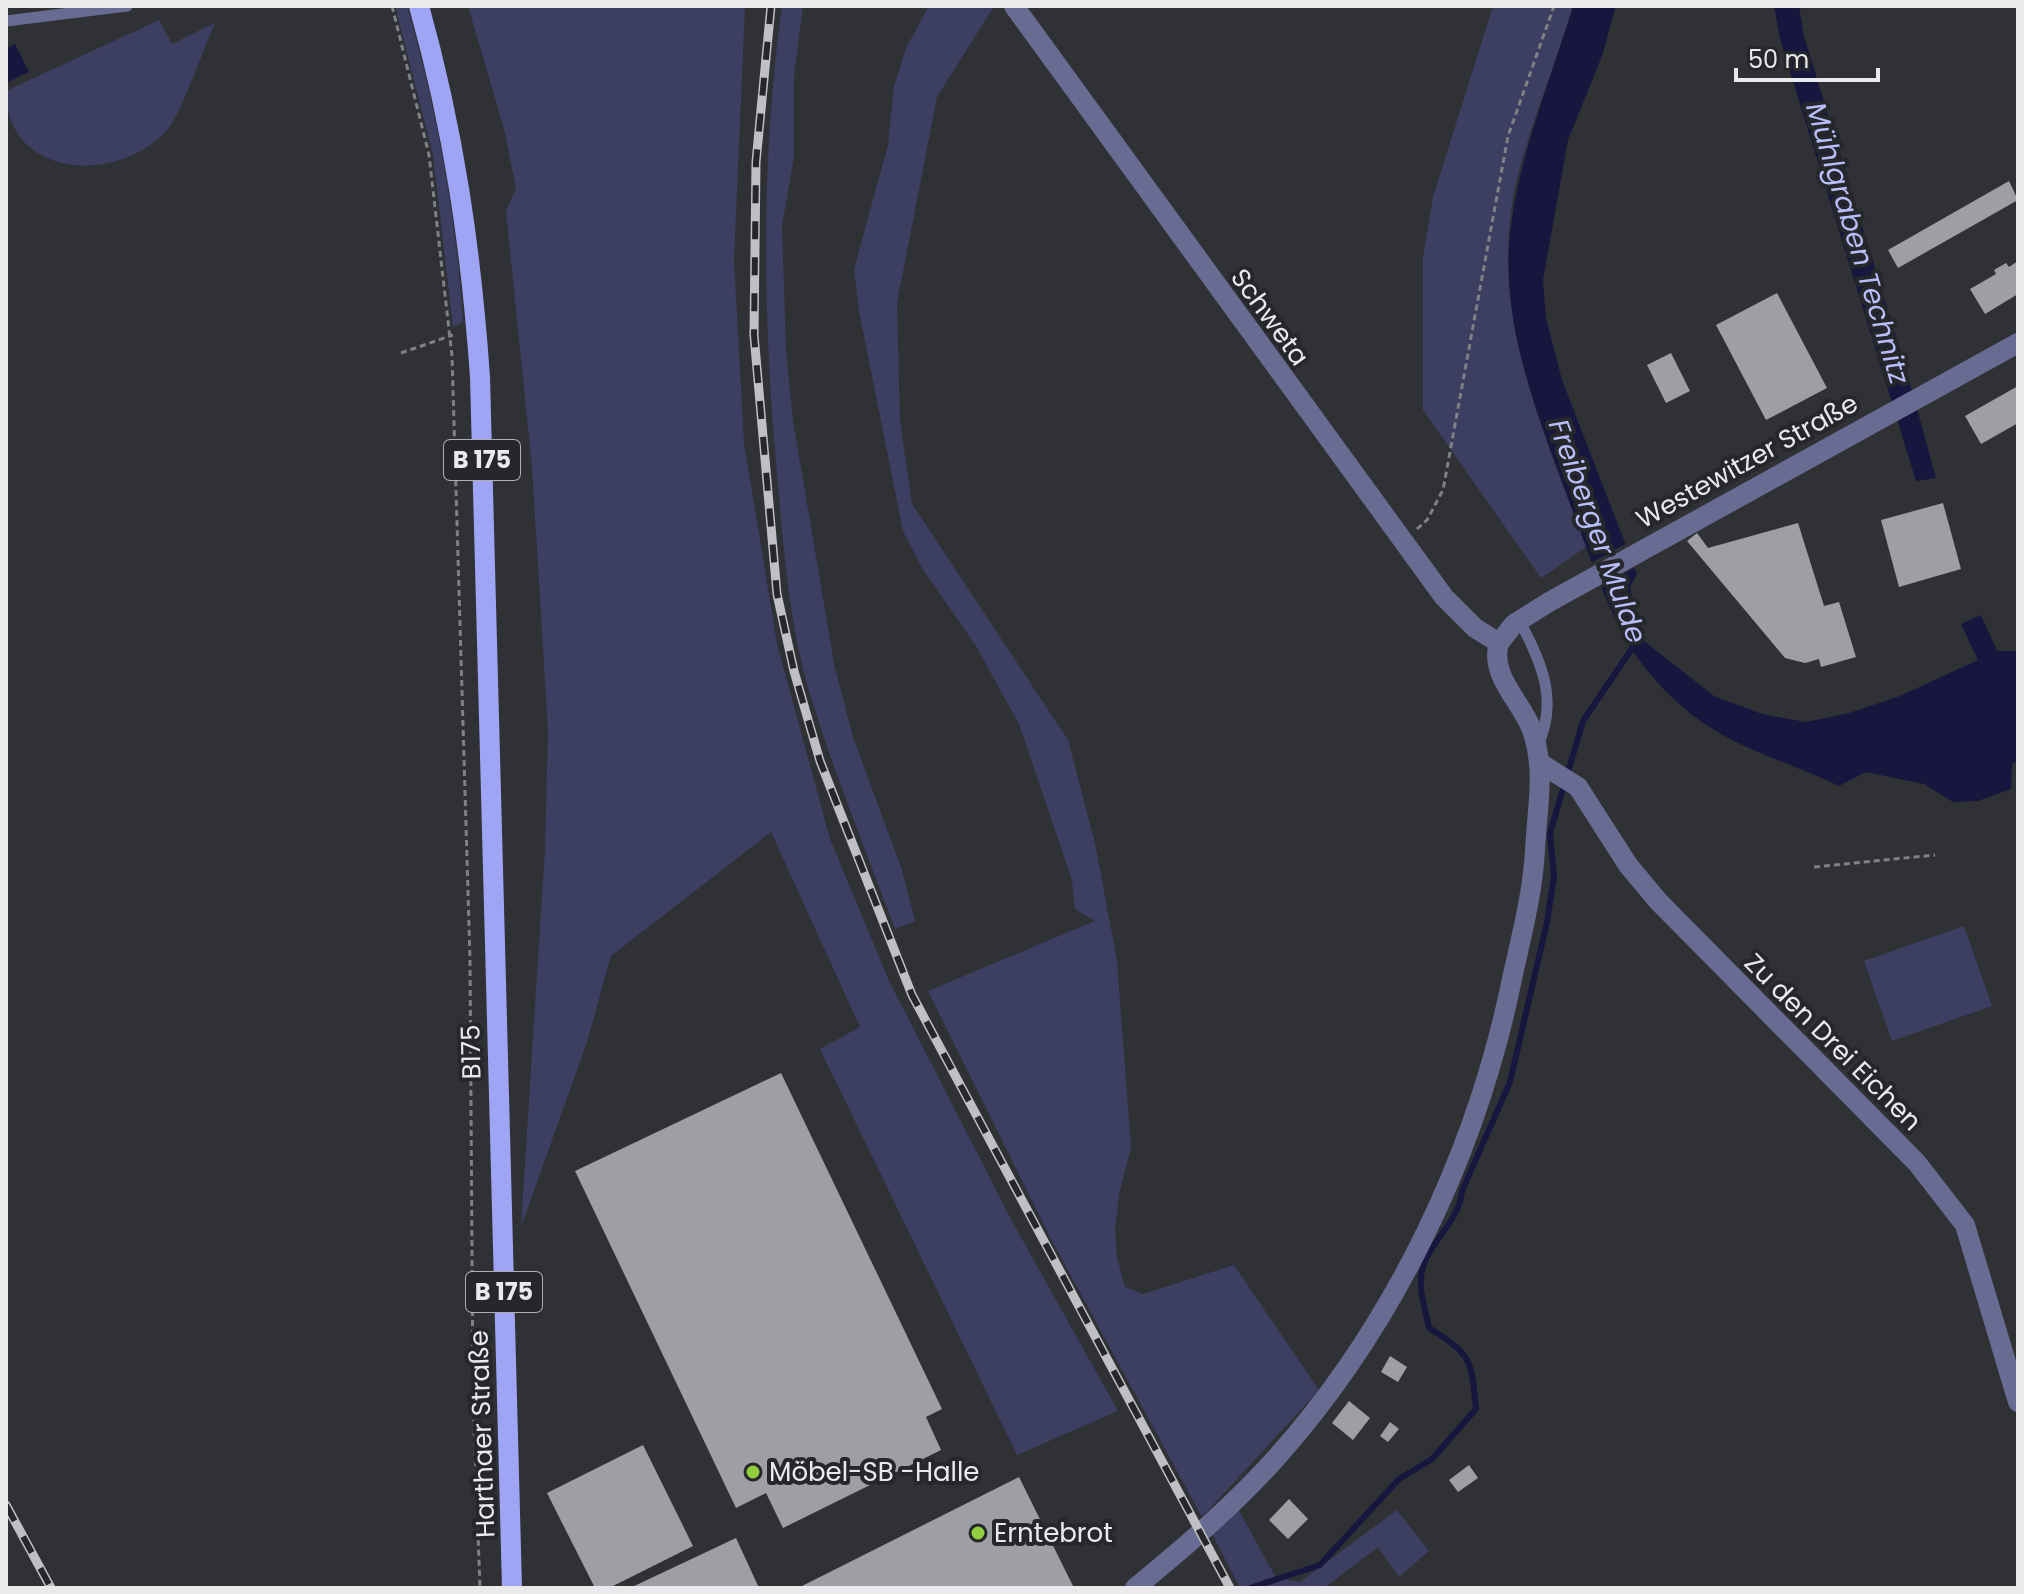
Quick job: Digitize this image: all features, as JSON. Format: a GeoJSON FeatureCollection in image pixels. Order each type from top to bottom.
{"type":"FeatureCollection","features":[{"type":"Feature","properties":{"kind":"main road","name":"B 175"},"geometry":{"type":"LineString","coordinates":[[419,6],[455,150],[465,212],[476,331]]}},
{"type":"Feature","properties":{"kind":"main road","name":"B175"},"geometry":{"type":"LineString","coordinates":[[476,331],[501,1182]]}},
{"type":"Feature","properties":{"kind":"main road","name":"Harthaer Straße"},"geometry":{"type":"LineString","coordinates":[[501,1182],[512,1588]]}},
{"type":"Feature","properties":{"kind":"street","name":"Schweta"},"geometry":{"type":"LineString","coordinates":[[1014,6],[1402,543],[1453,607],[1475,628],[1499,643]]}},
{"type":"Feature","properties":{"kind":"street","name":"Westewitzer Straße"},"geometry":{"type":"LineString","coordinates":[[1499,643],[1519,620],[1547,603],[1888,412],[2018,343]]}},
{"type":"Feature","properties":{"kind":"street"},"geometry":{"type":"LineString","coordinates":[[1135,1588],[1201,1532],[1277,1457],[1365,1343],[1453,1170],[1490,1068],[1506,1009],[1535,855],[1538,755],[1531,727],[1497,667],[1499,643]]}},
{"type":"Feature","properties":{"kind":"street","name":"Zu den Drei Eichen"},"geometry":{"type":"LineString","coordinates":[[1538,755],[1569,782],[1628,865],[1658,901],[1917,1163],[1953,1206],[1973,1245],[2018,1402]]}},
{"type":"Feature","properties":{"kind":"lane"},"geometry":{"type":"LineString","coordinates":[[6,21],[127,6]]}},
{"type":"Feature","properties":{"kind":"lane"},"geometry":{"type":"LineString","coordinates":[[1519,620],[1539,656],[1549,699],[1547,726],[1538,755]]}},
{"type":"Feature","properties":{"kind":"path"},"geometry":{"type":"LineString","coordinates":[[392,6],[429,155],[451,335],[470,959],[473,1398],[480,1588]]}},
{"type":"Feature","properties":{"kind":"path"},"geometry":{"type":"LineString","coordinates":[[1402,543],[1427,520],[1443,490],[1508,136],[1554,6]]}},
{"type":"Feature","properties":{"kind":"path"},"geometry":{"type":"LineString","coordinates":[[401,353],[451,335],[476,331]]}},
{"type":"Feature","properties":{"kind":"path"},"geometry":{"type":"LineString","coordinates":[[1814,867],[1935,855]]}},
{"type":"Feature","properties":{"kind":"shaded area"},"geometry":{"type":"Polygon","coordinates":[[[395,6],[407,6],[444,163],[456,242],[463,322],[453,327],[433,155],[395,6]]]}},
{"type":"Feature","properties":{"kind":"shaded area"},"geometry":{"type":"Polygon","coordinates":[[[468,6],[745,6],[734,261],[744,443],[777,644],[830,839],[889,981],[1013,1223],[1118,1411],[1017,1455],[820,1049],[860,1027],[771,832],[611,956],[587,1042],[521,1227],[545,849],[548,730],[532,467],[506,211],[516,188],[504,129],[468,6]]]}},
{"type":"Feature","properties":{"kind":"shaded area"},"geometry":{"type":"Polygon","coordinates":[[[782,6],[803,6],[794,77],[794,157],[782,226],[786,351],[793,421],[834,664],[853,737],[902,870],[915,921],[895,929],[810,694],[797,643],[785,564],[769,365],[766,245],[770,125],[782,6]]]}},
{"type":"Feature","properties":{"kind":"shaded area"},"geometry":{"type":"Polygon","coordinates":[[[929,6],[993,8],[937,97],[897,303],[900,421],[912,504],[1068,740],[1095,843],[1117,961],[1131,1148],[1119,1194],[1115,1229],[1117,1257],[1125,1287],[1143,1294],[1234,1265],[1319,1390],[1202,1517],[1052,1241],[928,991],[1095,921],[1075,909],[1072,880],[1019,724],[976,646],[922,568],[903,531],[859,311],[854,269],[888,145],[894,87],[906,48],[929,6]]]}},
{"type":"Feature","properties":{"kind":"shaded area"},"geometry":{"type":"Polygon","coordinates":[[[1493,6],[1573,6],[1524,153],[1510,223],[1509,270],[1514,318],[1524,365],[1537,411],[1586,547],[1541,578],[1423,410],[1423,257],[1433,197],[1493,6]]]}},
{"type":"Feature","properties":{"kind":"shaded area"},"geometry":{"type":"Polygon","coordinates":[[[159,20],[172,44],[215,23],[185,96],[167,130],[146,148],[121,159],[95,165],[68,164],[44,157],[24,142],[11,120],[6,91],[159,20]]]}},
{"type":"Feature","properties":{"kind":"shaded area"},"geometry":{"type":"Polygon","coordinates":[[[1964,926],[1992,1006],[1892,1041],[1864,961],[1964,926]]]}},
{"type":"Feature","properties":{"kind":"shaded area"},"geometry":{"type":"Polygon","coordinates":[[[1238,1509],[1276,1578],[1300,1582],[1397,1510],[1429,1551],[1399,1577],[1378,1547],[1324,1588],[1240,1588],[1212,1534],[1238,1509]]]}},
{"type":"Feature","properties":{"kind":"water","name":"Freiberger Mulde"},"geometry":{"type":"Polygon","coordinates":[[[1573,6],[1616,6],[1602,56],[1568,140],[1543,280],[1546,318],[1562,380],[1637,574],[1630,587],[1643,640],[1714,696],[1762,714],[1806,722],[1849,713],[1900,696],[1978,660],[1961,624],[1981,615],[1997,651],[2018,651],[2018,760],[2012,764],[2011,789],[1978,801],[1953,802],[1924,784],[1866,772],[1839,786],[1752,749],[1702,722],[1659,684],[1625,638],[1596,574],[1537,413],[1518,346],[1509,279],[1509,245],[1519,183],[1573,6]]]}},
{"type":"Feature","properties":{"kind":"water","name":"Mühlgraben Technitz"},"geometry":{"type":"Polygon","coordinates":[[[1774,6],[1799,6],[1804,36],[1936,478],[1916,481],[1780,39],[1774,6]]]}},
{"type":"Feature","properties":{"kind":"water"},"geometry":{"type":"Polygon","coordinates":[[[15,44],[29,72],[6,83],[6,49],[15,44]]]}},
{"type":"Feature","properties":{"kind":"pier"},"geometry":{"type":"Polygon","coordinates":[[[1627,543],[1638,566],[1599,588],[1589,564],[1627,543]]]}},
{"type":"Feature","properties":{"kind":"building"},"geometry":{"type":"Polygon","coordinates":[[[2009,181],[2018,200],[1898,268],[1888,250],[2009,181]]]}},
{"type":"Feature","properties":{"kind":"building"},"geometry":{"type":"Polygon","coordinates":[[[2018,261],[2018,294],[1985,314],[1970,289],[1996,274],[1994,270],[2006,263],[2009,267],[2018,261]]]}},
{"type":"Feature","properties":{"kind":"building"},"geometry":{"type":"Polygon","coordinates":[[[1777,293],[1827,388],[1766,420],[1716,325],[1777,293]]]}},
{"type":"Feature","properties":{"kind":"building"},"geometry":{"type":"Polygon","coordinates":[[[1671,353],[1690,391],[1666,403],[1647,365],[1671,353]]]}},
{"type":"Feature","properties":{"kind":"building"},"geometry":{"type":"Polygon","coordinates":[[[2018,386],[2018,423],[1981,444],[1965,416],[2018,386]]]}},
{"type":"Feature","properties":{"kind":"building"},"geometry":{"type":"Polygon","coordinates":[[[1943,503],[1961,569],[1899,587],[1881,520],[1943,503]]]}},
{"type":"Feature","properties":{"kind":"building"},"geometry":{"type":"Polygon","coordinates":[[[1798,523],[1824,606],[1839,602],[1856,657],[1821,667],[1819,659],[1805,663],[1785,658],[1687,541],[1697,533],[1708,548],[1798,523]]]}},
{"type":"Feature","properties":{"kind":"building"},"geometry":{"type":"Polygon","coordinates":[[[781,1073],[942,1409],[926,1417],[941,1450],[783,1528],[766,1493],[736,1508],[575,1171],[781,1073]]]}},
{"type":"Feature","properties":{"kind":"building"},"geometry":{"type":"Polygon","coordinates":[[[1390,1356],[1407,1367],[1398,1382],[1381,1372],[1390,1356]]]}},
{"type":"Feature","properties":{"kind":"building"},"geometry":{"type":"Polygon","coordinates":[[[1349,1401],[1370,1418],[1353,1440],[1332,1423],[1349,1401]]]}},
{"type":"Feature","properties":{"kind":"building"},"geometry":{"type":"Polygon","coordinates":[[[1390,1422],[1399,1429],[1388,1442],[1380,1436],[1390,1422]]]}},
{"type":"Feature","properties":{"kind":"building"},"geometry":{"type":"Polygon","coordinates":[[[643,1445],[693,1546],[609,1588],[595,1588],[547,1493],[643,1445]]]}},
{"type":"Feature","properties":{"kind":"building"},"geometry":{"type":"Polygon","coordinates":[[[1469,1465],[1478,1478],[1458,1492],[1449,1480],[1469,1465]]]}},
{"type":"Feature","properties":{"kind":"building","name":"Erntebrot"},"geometry":{"type":"Polygon","coordinates":[[[1019,1477],[1074,1588],[798,1588],[1019,1477]]]}},
{"type":"Feature","properties":{"kind":"building"},"geometry":{"type":"Polygon","coordinates":[[[1289,1499],[1308,1519],[1288,1539],[1269,1520],[1289,1499]]]}},
{"type":"Feature","properties":{"kind":"building"},"geometry":{"type":"Polygon","coordinates":[[[736,1538],[759,1588],[630,1588],[736,1538]]]}},
{"type":"Feature","properties":{"kind":"waterway","name":"Freiberger Mulde"},"geometry":{"type":"LineString","coordinates":[[1250,1588],[1320,1565],[1399,1479],[1432,1459],[1476,1409],[1473,1379],[1467,1360],[1454,1345],[1429,1328],[1421,1277],[1428,1254],[1455,1214],[1510,1082],[1547,922],[1554,877],[1550,833],[1583,721],[1635,644]]}},
{"type":"Feature","properties":{"kind":"railway"},"geometry":{"type":"LineString","coordinates":[[771,6],[756,162],[754,335],[777,594],[794,671],[820,761],[912,995],[1230,1588]]}},
{"type":"Feature","properties":{"kind":"railway"},"geometry":{"type":"LineString","coordinates":[[6,1505],[51,1588]]}},
{"type":"Feature","properties":{"kind":"place","name":"Möbel-SB -Halle"},"geometry":{"type":"Point","coordinates":[753,1472]}},
{"type":"Feature","properties":{"kind":"place","name":"Erntebrot"},"geometry":{"type":"Point","coordinates":[978,1533]}}]}
